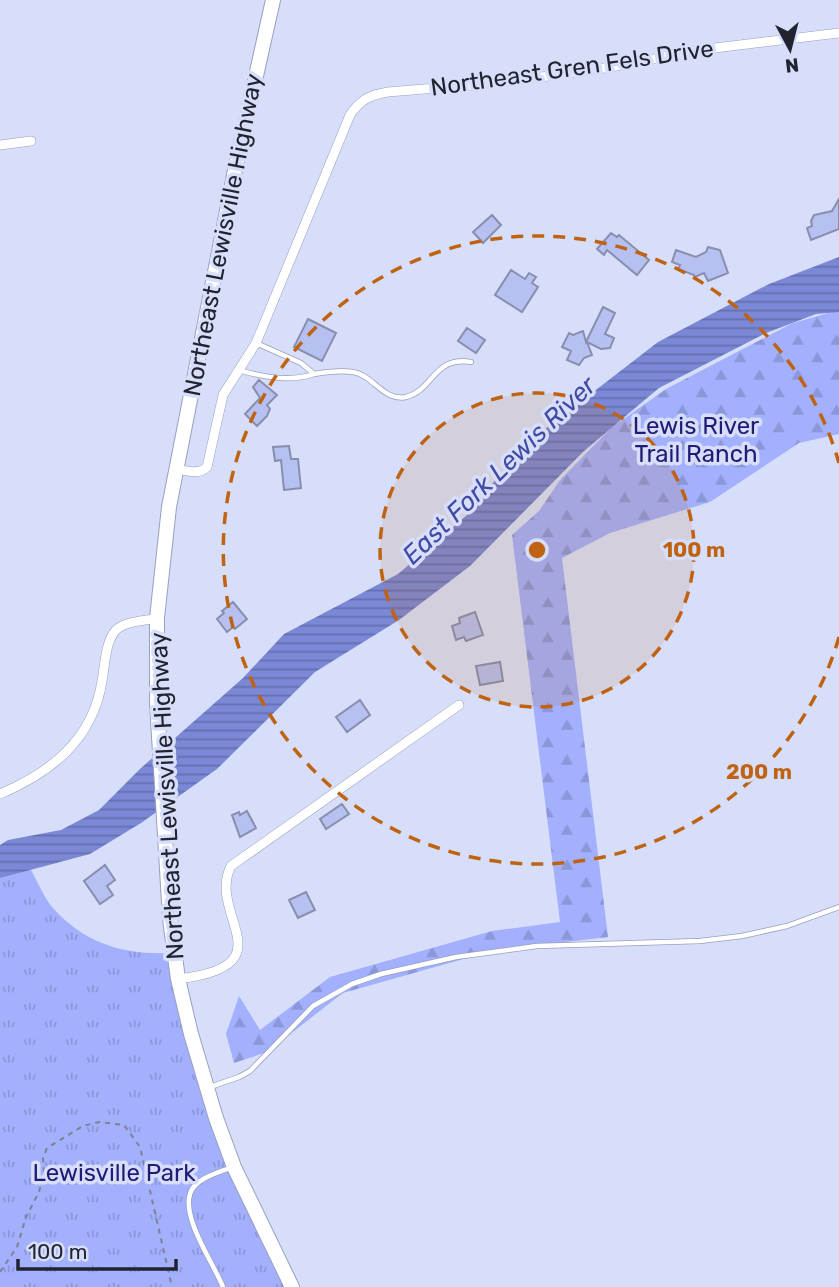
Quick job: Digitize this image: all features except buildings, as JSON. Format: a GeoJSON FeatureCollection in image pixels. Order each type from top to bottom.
{"type":"FeatureCollection","features":[{"type":"Feature","properties":{"kind":"main road","name":"Northeast Lewisville Highway"},"geometry":{"type":"LineString","coordinates":[[273,0],[238,157],[164,541],[157,618],[157,703],[170,919],[178,979],[206,1088],[234,1167],[292,1287]]}},
{"type":"Feature","properties":{"kind":"street","name":"Northeast Gren Fels Drive"},"geometry":{"type":"LineString","coordinates":[[176,469],[196,472],[207,467],[223,395],[256,343],[350,115],[359,102],[388,92],[511,81],[623,65],[682,52],[839,33]]}},
{"type":"Feature","properties":{"kind":"street"},"geometry":{"type":"LineString","coordinates":[[0,145],[31,141]]}},
{"type":"Feature","properties":{"kind":"street"},"geometry":{"type":"LineString","coordinates":[[0,794],[23,785],[54,764],[75,744],[99,701],[108,649],[117,629],[123,625],[157,618]]}},
{"type":"Feature","properties":{"kind":"street"},"geometry":{"type":"LineString","coordinates":[[178,979],[216,973],[235,955],[238,941],[236,925],[225,882],[231,866],[459,705]]}},
{"type":"Feature","properties":{"kind":"lane"},"geometry":{"type":"LineString","coordinates":[[256,343],[301,363],[314,374]]}},
{"type":"Feature","properties":{"kind":"lane"},"geometry":{"type":"LineString","coordinates":[[238,370],[278,377],[354,372],[365,376],[383,391],[397,397],[408,397],[444,365],[456,359],[471,362]]}},
{"type":"Feature","properties":{"kind":"lane"},"geometry":{"type":"LineString","coordinates":[[206,1088],[250,1071],[313,1006],[352,984],[382,974],[456,957],[537,946],[690,942],[743,936],[787,926],[839,907]]}},
{"type":"Feature","properties":{"kind":"lane"},"geometry":{"type":"LineString","coordinates":[[223,1287],[193,1221],[189,1206],[190,1192],[200,1181],[234,1167]]}},
{"type":"Feature","properties":{"kind":"path"},"geometry":{"type":"LineString","coordinates":[[0,1272],[17,1247],[26,1217],[39,1192],[44,1172],[43,1157],[47,1148],[75,1130],[99,1122],[124,1125],[140,1147],[172,1287]]}},
{"type":"Feature","properties":{"kind":"green space","name":"Lewis River Trail Ranch"},"geometry":{"type":"Polygon","coordinates":[[[839,310],[839,434],[799,443],[710,502],[610,533],[562,558],[608,937],[492,951],[343,993],[267,1052],[234,1063],[226,1034],[239,996],[260,1030],[330,977],[492,931],[560,922],[512,535],[539,511],[560,480],[611,428],[666,389],[793,323],[839,310]]]}},
{"type":"Feature","properties":{"kind":"green space","name":"Lewisville Park"},"geometry":{"type":"Polygon","coordinates":[[[26,867],[31,870],[53,908],[78,931],[106,945],[121,949],[171,953],[203,1077],[292,1287],[0,1287],[0,875],[26,867]]]}},
{"type":"Feature","properties":{"kind":"shaded area"},"geometry":{"type":"Polygon","coordinates":[[[839,257],[839,312],[816,314],[766,333],[659,388],[584,451],[470,566],[399,620],[315,672],[217,769],[141,823],[90,854],[0,878],[0,845],[8,840],[61,830],[99,810],[141,768],[243,678],[284,634],[398,574],[467,515],[522,447],[658,342],[769,284],[839,257]]]}},
{"type":"Feature","properties":{"kind":"water label","name":"East Fork Lewis River"},"geometry":{"type":"Point","coordinates":[499,470]}}]}
